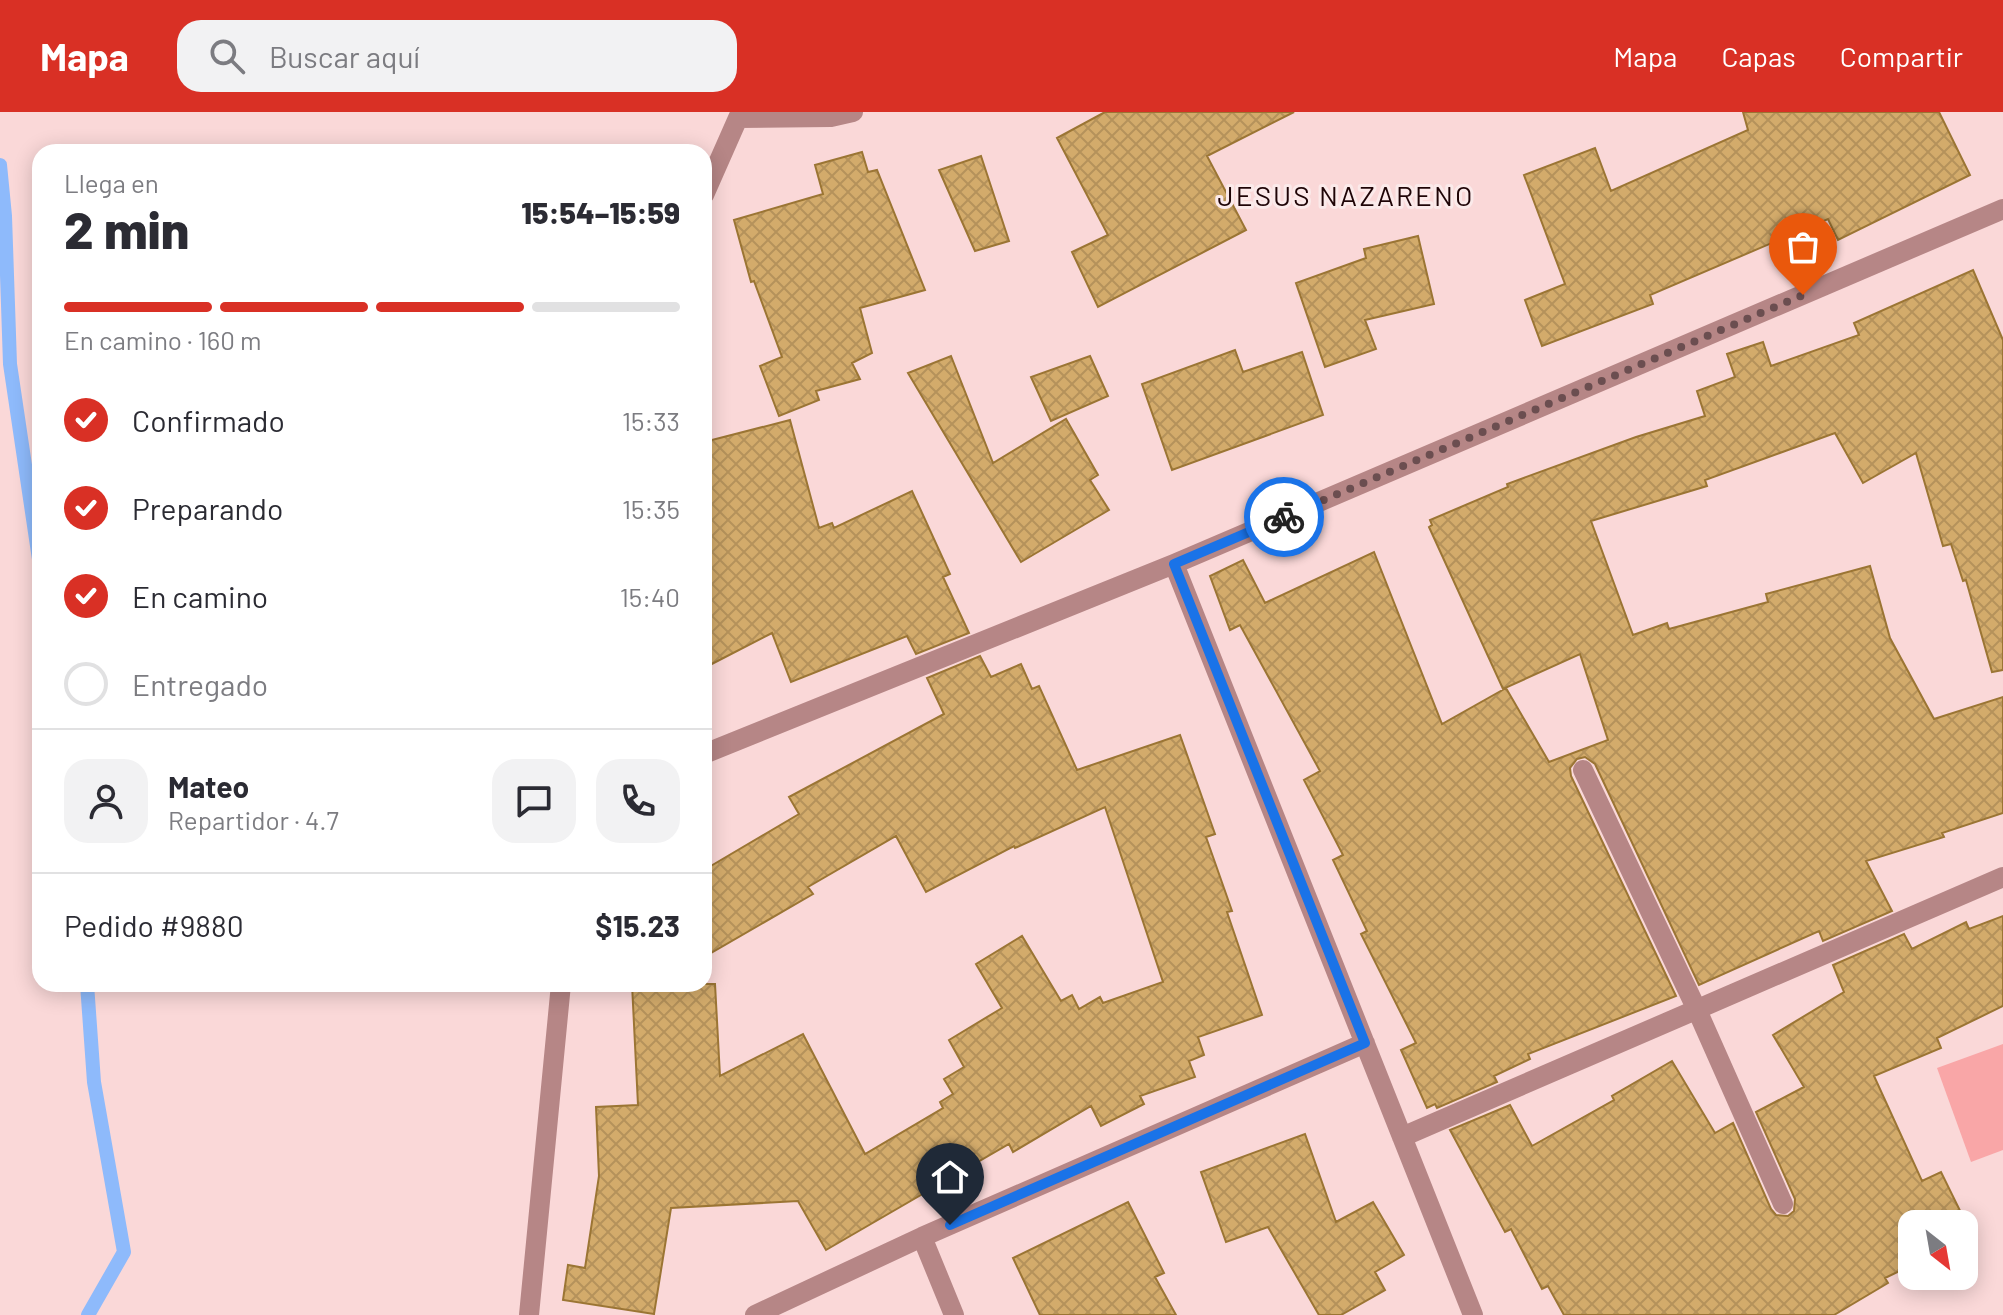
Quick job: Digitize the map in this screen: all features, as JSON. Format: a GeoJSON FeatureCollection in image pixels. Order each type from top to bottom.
{"type":"FeatureCollection","features":[{"type":"Feature","properties":{"kind":"street"},"geometry":{"type":"LineString","coordinates":[[712,177],[740,115],[831,117],[853,112]]}},
{"type":"Feature","properties":{"kind":"street"},"geometry":{"type":"LineString","coordinates":[[712,751],[1174,564],[2003,209]]}},
{"type":"Feature","properties":{"kind":"street"},"geometry":{"type":"LineString","coordinates":[[1174,564],[1473,1315]]}},
{"type":"Feature","properties":{"kind":"street"},"geometry":{"type":"LineString","coordinates":[[1583,770],[1697,1010],[1783,1204]]}},
{"type":"Feature","properties":{"kind":"street"},"geometry":{"type":"LineString","coordinates":[[1402,1137],[2003,877]]}},
{"type":"Feature","properties":{"kind":"street"},"geometry":{"type":"LineString","coordinates":[[529,1315],[560,992]]}},
{"type":"Feature","properties":{"kind":"street"},"geometry":{"type":"LineString","coordinates":[[755,1315],[922,1237],[1365,1043]]}},
{"type":"Feature","properties":{"kind":"street"},"geometry":{"type":"LineString","coordinates":[[922,1237],[954,1315]]}},
{"type":"Feature","properties":{"kind":"shaded area"},"geometry":{"type":"Polygon","coordinates":[[[2003,1044],[2003,1150],[1971,1162],[1937,1068],[2003,1044]]]}},
{"type":"Feature","properties":{"kind":"building"},"geometry":{"type":"Polygon","coordinates":[[[1105,112],[1294,112],[1207,156],[1246,230],[1098,307],[1072,252],[1108,235],[1057,138],[1105,112]]]}},
{"type":"Feature","properties":{"kind":"building"},"geometry":{"type":"Polygon","coordinates":[[[1743,112],[1939,112],[1970,175],[1838,240],[1828,219],[1650,295],[1653,304],[1542,346],[1525,300],[1565,284],[1524,175],[1595,148],[1611,191],[1748,130],[1743,112]]]}},
{"type":"Feature","properties":{"kind":"building"},"geometry":{"type":"Polygon","coordinates":[[[862,152],[868,172],[877,170],[925,290],[860,308],[872,353],[852,363],[860,379],[816,391],[819,400],[779,416],[760,366],[782,357],[754,281],[751,282],[734,220],[823,194],[815,165],[862,152]]]}},
{"type":"Feature","properties":{"kind":"building"},"geometry":{"type":"Polygon","coordinates":[[[981,156],[1009,241],[975,251],[939,170],[981,156]]]}},
{"type":"Feature","properties":{"kind":"building"},"geometry":{"type":"Polygon","coordinates":[[[1418,236],[1434,304],[1365,320],[1376,349],[1325,367],[1296,283],[1366,258],[1364,249],[1418,236]]]}},
{"type":"Feature","properties":{"kind":"building"},"geometry":{"type":"Polygon","coordinates":[[[1973,270],[2003,340],[2003,670],[1992,672],[1966,580],[1963,581],[1951,544],[1943,546],[1916,453],[1863,483],[1835,433],[1705,480],[1707,486],[1591,521],[1633,635],[1667,623],[1669,629],[1768,602],[1766,594],[1870,566],[1890,638],[1934,719],[2003,697],[2003,813],[1942,833],[1944,837],[1866,861],[1892,911],[1823,941],[1819,931],[1699,985],[1595,764],[1585,757],[1577,759],[1570,768],[1571,776],[1676,996],[1528,1054],[1530,1059],[1494,1076],[1497,1082],[1437,1108],[1435,1104],[1427,1108],[1401,1050],[1416,1043],[1361,934],[1367,931],[1333,860],[1343,855],[1304,780],[1320,771],[1240,625],[1230,630],[1210,576],[1243,560],[1265,603],[1374,552],[1442,724],[1506,688],[1549,762],[1608,740],[1580,654],[1503,689],[1429,527],[1432,525],[1430,520],[1508,487],[1507,484],[1636,437],[1705,416],[1697,391],[1735,377],[1727,354],[1763,342],[1771,366],[1859,335],[1854,323],[1973,270]]]}},
{"type":"Feature","properties":{"kind":"building"},"geometry":{"type":"Polygon","coordinates":[[[1235,350],[1243,372],[1302,352],[1323,415],[1172,470],[1142,384],[1235,350]]]}},
{"type":"Feature","properties":{"kind":"building"},"geometry":{"type":"Polygon","coordinates":[[[951,356],[993,463],[1066,419],[1098,475],[1090,480],[1109,510],[1021,562],[908,373],[951,356]]]}},
{"type":"Feature","properties":{"kind":"building"},"geometry":{"type":"Polygon","coordinates":[[[1090,356],[1108,396],[1051,421],[1031,377],[1090,356]]]}},
{"type":"Feature","properties":{"kind":"building"},"geometry":{"type":"Polygon","coordinates":[[[790,420],[819,528],[832,523],[834,528],[912,491],[950,574],[943,577],[969,633],[916,654],[907,636],[791,682],[772,633],[712,664],[712,440],[790,420]]]}},
{"type":"Feature","properties":{"kind":"building"},"geometry":{"type":"Polygon","coordinates":[[[980,656],[991,677],[1021,664],[1032,689],[1039,686],[1077,770],[1180,735],[1215,834],[1206,837],[1232,911],[1227,912],[1262,1015],[1198,1037],[1204,1055],[1189,1061],[1195,1077],[1140,1096],[1144,1104],[1101,1126],[1091,1106],[1013,1152],[1009,1144],[826,1250],[798,1201],[671,1208],[654,1314],[563,1300],[568,1265],[585,1268],[599,1176],[596,1107],[638,1105],[632,992],[712,992],[712,984],[715,984],[720,1076],[803,1034],[865,1154],[943,1108],[940,1102],[953,1094],[944,1079],[964,1067],[949,1040],[1002,1008],[976,964],[1022,936],[1061,1001],[1072,995],[1079,1009],[1100,997],[1103,1003],[1163,982],[1105,807],[1014,846],[926,892],[896,836],[808,887],[813,894],[712,952],[712,865],[799,814],[789,797],[944,714],[927,678],[980,656]]]}},
{"type":"Feature","properties":{"kind":"building"},"geometry":{"type":"Polygon","coordinates":[[[2003,916],[2003,1006],[1937,1038],[1941,1048],[1874,1076],[1922,1181],[1941,1172],[1960,1210],[1898,1210],[1898,1272],[1885,1278],[1888,1283],[1834,1315],[1564,1315],[1548,1286],[1542,1289],[1511,1229],[1505,1232],[1450,1130],[1510,1105],[1532,1146],[1614,1100],[1612,1096],[1672,1061],[1715,1133],[1733,1123],[1771,1209],[1776,1215],[1788,1216],[1794,1211],[1795,1199],[1756,1112],[1804,1087],[1773,1035],[1844,992],[1833,965],[1904,934],[1912,949],[1966,922],[1969,929],[2003,916]]]}},
{"type":"Feature","properties":{"kind":"building"},"geometry":{"type":"Polygon","coordinates":[[[1305,1134],[1336,1222],[1373,1202],[1404,1255],[1375,1272],[1385,1290],[1341,1315],[1319,1315],[1268,1227],[1226,1242],[1201,1172],[1305,1134]]]}},
{"type":"Feature","properties":{"kind":"building"},"geometry":{"type":"Polygon","coordinates":[[[1128,1202],[1164,1273],[1155,1277],[1176,1315],[1040,1315],[1013,1258],[1128,1202]]]}},
{"type":"Feature","properties":{"kind":"waterway"},"geometry":{"type":"LineString","coordinates":[[0,165],[5,216],[10,364],[32,512]]}},
{"type":"Feature","properties":{"kind":"waterway"},"geometry":{"type":"LineString","coordinates":[[88,992],[94,1082],[124,1252],[88,1315]]}},
{"type":"Feature","properties":{"kind":"way so far"},"geometry":{"type":"LineString","coordinates":[[1284,517],[1803,295]]}},
{"type":"Feature","properties":{"kind":"district","name":"JESUS NAZARENO"},"geometry":{"type":"Point","coordinates":[1346,195]}},
{"type":"Feature","properties":{"kind":"route"},"geometry":{"type":"LineString","coordinates":[[950,1225],[1365,1043],[1174,564],[1284,517]]}}]}
